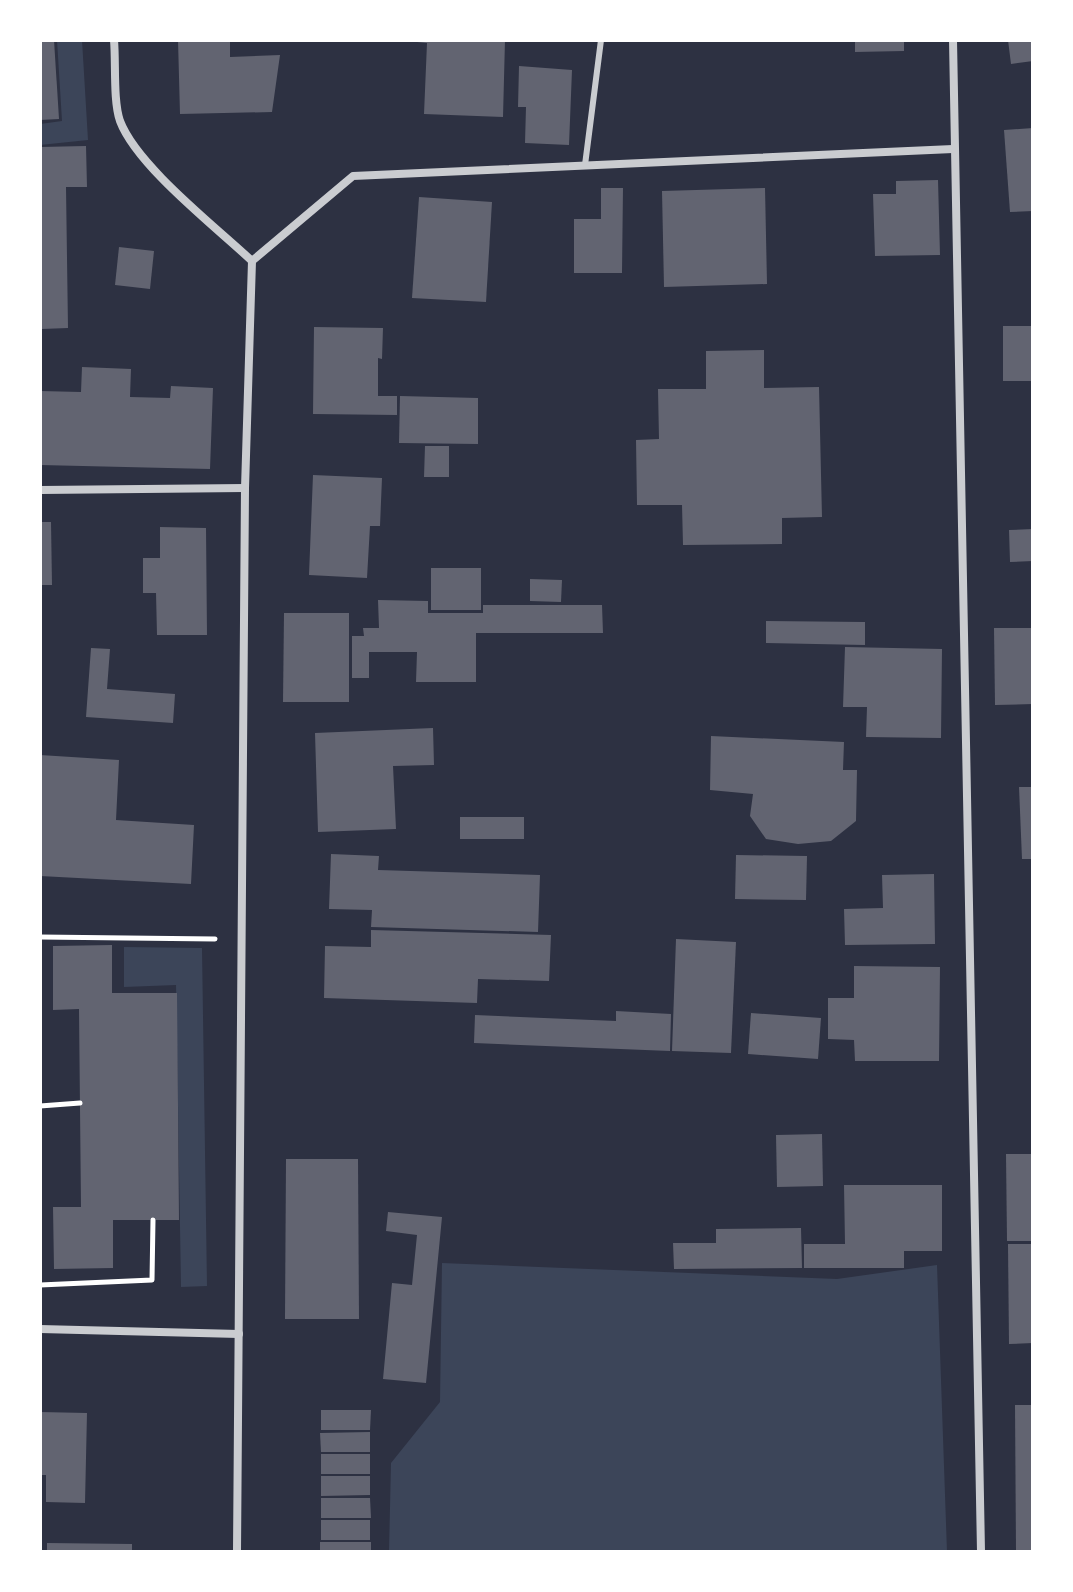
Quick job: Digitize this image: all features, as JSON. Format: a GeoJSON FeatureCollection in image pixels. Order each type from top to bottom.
{"type":"FeatureCollection","features":[{"type":"Feature","properties":{"kind":"street"},"geometry":{"type":"LineString","coordinates":[[114,40],[119,118],[129,139],[160,174],[252,261]]}},
{"type":"Feature","properties":{"kind":"street"},"geometry":{"type":"LineString","coordinates":[[953,40],[981,1552]]}},
{"type":"Feature","properties":{"kind":"street"},"geometry":{"type":"LineString","coordinates":[[237,1552],[245,488],[252,261],[353,176],[953,149]]}},
{"type":"Feature","properties":{"kind":"street"},"geometry":{"type":"LineString","coordinates":[[40,490],[245,488]]}},
{"type":"Feature","properties":{"kind":"street"},"geometry":{"type":"LineString","coordinates":[[40,1329],[239,1334]]}},
{"type":"Feature","properties":{"kind":"lane"},"geometry":{"type":"LineString","coordinates":[[585,165],[601,40]]}},
{"type":"Feature","properties":{"kind":"path"},"geometry":{"type":"LineString","coordinates":[[40,937],[220,939]]}},
{"type":"Feature","properties":{"kind":"path"},"geometry":{"type":"LineString","coordinates":[[40,1106],[80,1103]]}},
{"type":"Feature","properties":{"kind":"path"},"geometry":{"type":"LineString","coordinates":[[40,1285],[152,1280],[153,1220]]}},
{"type":"Feature","properties":{"kind":"shaded area"},"geometry":{"type":"Polygon","coordinates":[[[57,40],[82,40],[88,140],[40,145],[40,124],[62,121],[57,40]]]}},
{"type":"Feature","properties":{"kind":"shaded area"},"geometry":{"type":"Polygon","coordinates":[[[124,947],[202,948],[207,1286],[181,1287],[176,985],[124,987],[124,947]]]}},
{"type":"Feature","properties":{"kind":"shaded area"},"geometry":{"type":"Polygon","coordinates":[[[442,1263],[837,1279],[937,1265],[947,1552],[389,1552],[391,1463],[440,1402],[442,1263]]]}},
{"type":"Feature","properties":{"kind":"building"},"geometry":{"type":"Polygon","coordinates":[[[40,40],[54,40],[59,119],[40,120],[40,40]]]}},
{"type":"Feature","properties":{"kind":"building"},"geometry":{"type":"Polygon","coordinates":[[[178,40],[230,40],[230,57],[280,55],[272,112],[180,114],[178,40]]]}},
{"type":"Feature","properties":{"kind":"building"},"geometry":{"type":"Polygon","coordinates":[[[417,40],[505,40],[503,117],[424,114],[427,43],[417,40]]]}},
{"type":"Feature","properties":{"kind":"building"},"geometry":{"type":"Polygon","coordinates":[[[855,40],[904,40],[904,51],[855,52],[855,40]]]}},
{"type":"Feature","properties":{"kind":"building"},"geometry":{"type":"Polygon","coordinates":[[[1008,40],[1033,40],[1033,61],[1011,64],[1008,40]]]}},
{"type":"Feature","properties":{"kind":"building"},"geometry":{"type":"Polygon","coordinates":[[[519,66],[572,70],[569,145],[525,143],[526,107],[518,107],[519,66]]]}},
{"type":"Feature","properties":{"kind":"building"},"geometry":{"type":"Polygon","coordinates":[[[1033,128],[1033,211],[1010,212],[1004,130],[1033,128]]]}},
{"type":"Feature","properties":{"kind":"building"},"geometry":{"type":"Polygon","coordinates":[[[86,146],[87,187],[66,187],[68,328],[42,329],[40,147],[86,146]]]}},
{"type":"Feature","properties":{"kind":"building"},"geometry":{"type":"Polygon","coordinates":[[[938,180],[940,255],[875,256],[873,194],[896,194],[896,181],[938,180]]]}},
{"type":"Feature","properties":{"kind":"building"},"geometry":{"type":"Polygon","coordinates":[[[601,188],[623,188],[622,273],[574,273],[574,219],[601,219],[601,188]]]}},
{"type":"Feature","properties":{"kind":"building"},"geometry":{"type":"Polygon","coordinates":[[[765,188],[767,284],[664,287],[662,191],[765,188]]]}},
{"type":"Feature","properties":{"kind":"building"},"geometry":{"type":"Polygon","coordinates":[[[419,197],[492,202],[486,302],[412,298],[419,197]]]}},
{"type":"Feature","properties":{"kind":"building"},"geometry":{"type":"Polygon","coordinates":[[[119,247],[154,251],[150,289],[115,285],[119,247]]]}},
{"type":"Feature","properties":{"kind":"building"},"geometry":{"type":"Polygon","coordinates":[[[1003,326],[1033,326],[1033,381],[1003,381],[1003,326]]]}},
{"type":"Feature","properties":{"kind":"building"},"geometry":{"type":"Polygon","coordinates":[[[314,327],[383,328],[382,359],[378,358],[378,396],[397,396],[397,415],[313,414],[314,327]]]}},
{"type":"Feature","properties":{"kind":"building"},"geometry":{"type":"Polygon","coordinates":[[[764,350],[764,388],[819,387],[822,517],[782,518],[782,544],[683,545],[682,505],[637,505],[636,440],[659,439],[658,389],[706,389],[706,351],[764,350]]]}},
{"type":"Feature","properties":{"kind":"building"},"geometry":{"type":"Polygon","coordinates":[[[82,367],[131,369],[130,397],[170,398],[171,386],[213,388],[210,469],[40,465],[40,391],[81,392],[82,367]]]}},
{"type":"Feature","properties":{"kind":"building"},"geometry":{"type":"Polygon","coordinates":[[[400,396],[478,398],[478,444],[399,443],[400,396]]]}},
{"type":"Feature","properties":{"kind":"building"},"geometry":{"type":"Polygon","coordinates":[[[425,446],[449,446],[449,477],[424,477],[425,446]]]}},
{"type":"Feature","properties":{"kind":"building"},"geometry":{"type":"Polygon","coordinates":[[[313,475],[382,478],[380,526],[370,526],[367,578],[309,575],[313,475]]]}},
{"type":"Feature","properties":{"kind":"building"},"geometry":{"type":"Polygon","coordinates":[[[40,522],[51,522],[52,585],[40,585],[40,522]]]}},
{"type":"Feature","properties":{"kind":"building"},"geometry":{"type":"Polygon","coordinates":[[[160,527],[206,528],[207,635],[157,635],[156,593],[143,593],[143,558],[160,558],[160,527]]]}},
{"type":"Feature","properties":{"kind":"building"},"geometry":{"type":"Polygon","coordinates":[[[1033,529],[1033,561],[1010,562],[1009,530],[1033,529]]]}},
{"type":"Feature","properties":{"kind":"building"},"geometry":{"type":"Polygon","coordinates":[[[431,568],[481,568],[481,610],[431,610],[431,568]]]}},
{"type":"Feature","properties":{"kind":"building"},"geometry":{"type":"Polygon","coordinates":[[[530,579],[562,580],[561,602],[530,601],[530,579]]]}},
{"type":"Feature","properties":{"kind":"building"},"geometry":{"type":"Polygon","coordinates":[[[378,600],[428,601],[428,613],[483,613],[483,605],[602,605],[603,633],[476,633],[476,682],[416,682],[417,652],[369,652],[369,678],[352,678],[352,636],[364,636],[363,628],[379,628],[378,600]]]}},
{"type":"Feature","properties":{"kind":"building"},"geometry":{"type":"Polygon","coordinates":[[[284,613],[349,613],[349,702],[283,702],[284,613]]]}},
{"type":"Feature","properties":{"kind":"building"},"geometry":{"type":"Polygon","coordinates":[[[766,621],[865,622],[865,645],[766,643],[766,621]]]}},
{"type":"Feature","properties":{"kind":"building"},"geometry":{"type":"Polygon","coordinates":[[[994,628],[1033,628],[1033,704],[995,705],[994,628]]]}},
{"type":"Feature","properties":{"kind":"building"},"geometry":{"type":"Polygon","coordinates":[[[845,647],[942,649],[941,738],[866,737],[867,707],[843,707],[845,647]]]}},
{"type":"Feature","properties":{"kind":"building"},"geometry":{"type":"Polygon","coordinates":[[[91,648],[110,649],[107,689],[175,694],[173,723],[86,717],[91,648]]]}},
{"type":"Feature","properties":{"kind":"building"},"geometry":{"type":"Polygon","coordinates":[[[433,728],[434,765],[393,766],[396,829],[318,832],[315,733],[433,728]]]}},
{"type":"Feature","properties":{"kind":"building"},"geometry":{"type":"Polygon","coordinates":[[[711,736],[844,742],[843,770],[857,770],[856,821],[831,841],[798,844],[766,839],[750,816],[753,794],[710,790],[711,736]]]}},
{"type":"Feature","properties":{"kind":"building"},"geometry":{"type":"Polygon","coordinates":[[[40,755],[119,760],[116,820],[194,825],[191,884],[40,876],[40,755]]]}},
{"type":"Feature","properties":{"kind":"building"},"geometry":{"type":"Polygon","coordinates":[[[1019,787],[1033,787],[1033,859],[1022,859],[1019,787]]]}},
{"type":"Feature","properties":{"kind":"building"},"geometry":{"type":"Polygon","coordinates":[[[460,817],[524,817],[524,839],[460,839],[460,817]]]}},
{"type":"Feature","properties":{"kind":"building"},"geometry":{"type":"Polygon","coordinates":[[[331,854],[379,856],[378,870],[540,875],[538,932],[371,927],[372,910],[329,909],[331,854]]]}},
{"type":"Feature","properties":{"kind":"building"},"geometry":{"type":"Polygon","coordinates":[[[736,855],[807,856],[806,900],[735,899],[736,855]]]}},
{"type":"Feature","properties":{"kind":"building"},"geometry":{"type":"Polygon","coordinates":[[[934,874],[935,944],[845,945],[844,909],[883,908],[882,875],[934,874]]]}},
{"type":"Feature","properties":{"kind":"building"},"geometry":{"type":"Polygon","coordinates":[[[371,930],[551,935],[549,981],[478,979],[477,1003],[324,998],[325,946],[371,947],[371,930]]]}},
{"type":"Feature","properties":{"kind":"building"},"geometry":{"type":"Polygon","coordinates":[[[676,939],[736,942],[731,1053],[672,1051],[676,939]]]}},
{"type":"Feature","properties":{"kind":"building"},"geometry":{"type":"Polygon","coordinates":[[[112,945],[112,993],[177,993],[179,1220],[113,1220],[113,1268],[54,1269],[53,1207],[81,1207],[79,1009],[53,1010],[53,946],[112,945]]]}},
{"type":"Feature","properties":{"kind":"building"},"geometry":{"type":"Polygon","coordinates":[[[854,966],[940,967],[939,1061],[855,1061],[854,1040],[828,1039],[828,998],[854,998],[854,966]]]}},
{"type":"Feature","properties":{"kind":"building"},"geometry":{"type":"Polygon","coordinates":[[[616,1011],[671,1014],[670,1051],[474,1043],[475,1015],[616,1021],[616,1011]]]}},
{"type":"Feature","properties":{"kind":"building"},"geometry":{"type":"Polygon","coordinates":[[[751,1013],[821,1018],[818,1059],[748,1054],[751,1013]]]}},
{"type":"Feature","properties":{"kind":"building"},"geometry":{"type":"Polygon","coordinates":[[[822,1134],[823,1186],[777,1187],[776,1135],[822,1134]]]}},
{"type":"Feature","properties":{"kind":"building"},"geometry":{"type":"Polygon","coordinates":[[[1006,1154],[1033,1154],[1033,1241],[1007,1241],[1006,1154]]]}},
{"type":"Feature","properties":{"kind":"building"},"geometry":{"type":"Polygon","coordinates":[[[286,1159],[358,1159],[359,1319],[285,1319],[286,1159]]]}},
{"type":"Feature","properties":{"kind":"building"},"geometry":{"type":"Polygon","coordinates":[[[844,1185],[942,1185],[942,1251],[904,1251],[904,1268],[804,1268],[804,1244],[845,1244],[844,1185]]]}},
{"type":"Feature","properties":{"kind":"building"},"geometry":{"type":"Polygon","coordinates":[[[388,1212],[442,1217],[426,1383],[383,1379],[392,1283],[412,1285],[417,1235],[386,1231],[388,1212]]]}},
{"type":"Feature","properties":{"kind":"building"},"geometry":{"type":"Polygon","coordinates":[[[801,1228],[802,1268],[674,1269],[673,1243],[716,1243],[716,1229],[801,1228]]]}},
{"type":"Feature","properties":{"kind":"building"},"geometry":{"type":"Polygon","coordinates":[[[1008,1244],[1033,1244],[1033,1343],[1009,1344],[1008,1244]]]}},
{"type":"Feature","properties":{"kind":"building"},"geometry":{"type":"Polygon","coordinates":[[[1015,1405],[1033,1405],[1033,1552],[1016,1552],[1015,1405]]]}},
{"type":"Feature","properties":{"kind":"building"},"geometry":{"type":"Polygon","coordinates":[[[321,1410],[371,1410],[370,1430],[321,1430],[321,1410]]]}},
{"type":"Feature","properties":{"kind":"building"},"geometry":{"type":"Polygon","coordinates":[[[40,1412],[87,1413],[85,1503],[46,1502],[46,1475],[40,1475],[40,1412]]]}},
{"type":"Feature","properties":{"kind":"building"},"geometry":{"type":"Polygon","coordinates":[[[370,1432],[370,1452],[321,1452],[320,1433],[370,1432]]]}},
{"type":"Feature","properties":{"kind":"building"},"geometry":{"type":"Polygon","coordinates":[[[321,1454],[370,1454],[370,1474],[321,1474],[321,1454]]]}},
{"type":"Feature","properties":{"kind":"building"},"geometry":{"type":"Polygon","coordinates":[[[321,1476],[370,1476],[370,1495],[321,1496],[321,1476]]]}},
{"type":"Feature","properties":{"kind":"building"},"geometry":{"type":"Polygon","coordinates":[[[321,1498],[370,1498],[371,1518],[321,1518],[321,1498]]]}},
{"type":"Feature","properties":{"kind":"building"},"geometry":{"type":"Polygon","coordinates":[[[321,1520],[370,1520],[370,1540],[321,1540],[321,1520]]]}},
{"type":"Feature","properties":{"kind":"building"},"geometry":{"type":"Polygon","coordinates":[[[320,1542],[371,1542],[371,1552],[320,1552],[320,1542]]]}},
{"type":"Feature","properties":{"kind":"building"},"geometry":{"type":"Polygon","coordinates":[[[47,1543],[132,1544],[132,1552],[47,1552],[47,1543]]]}}]}
